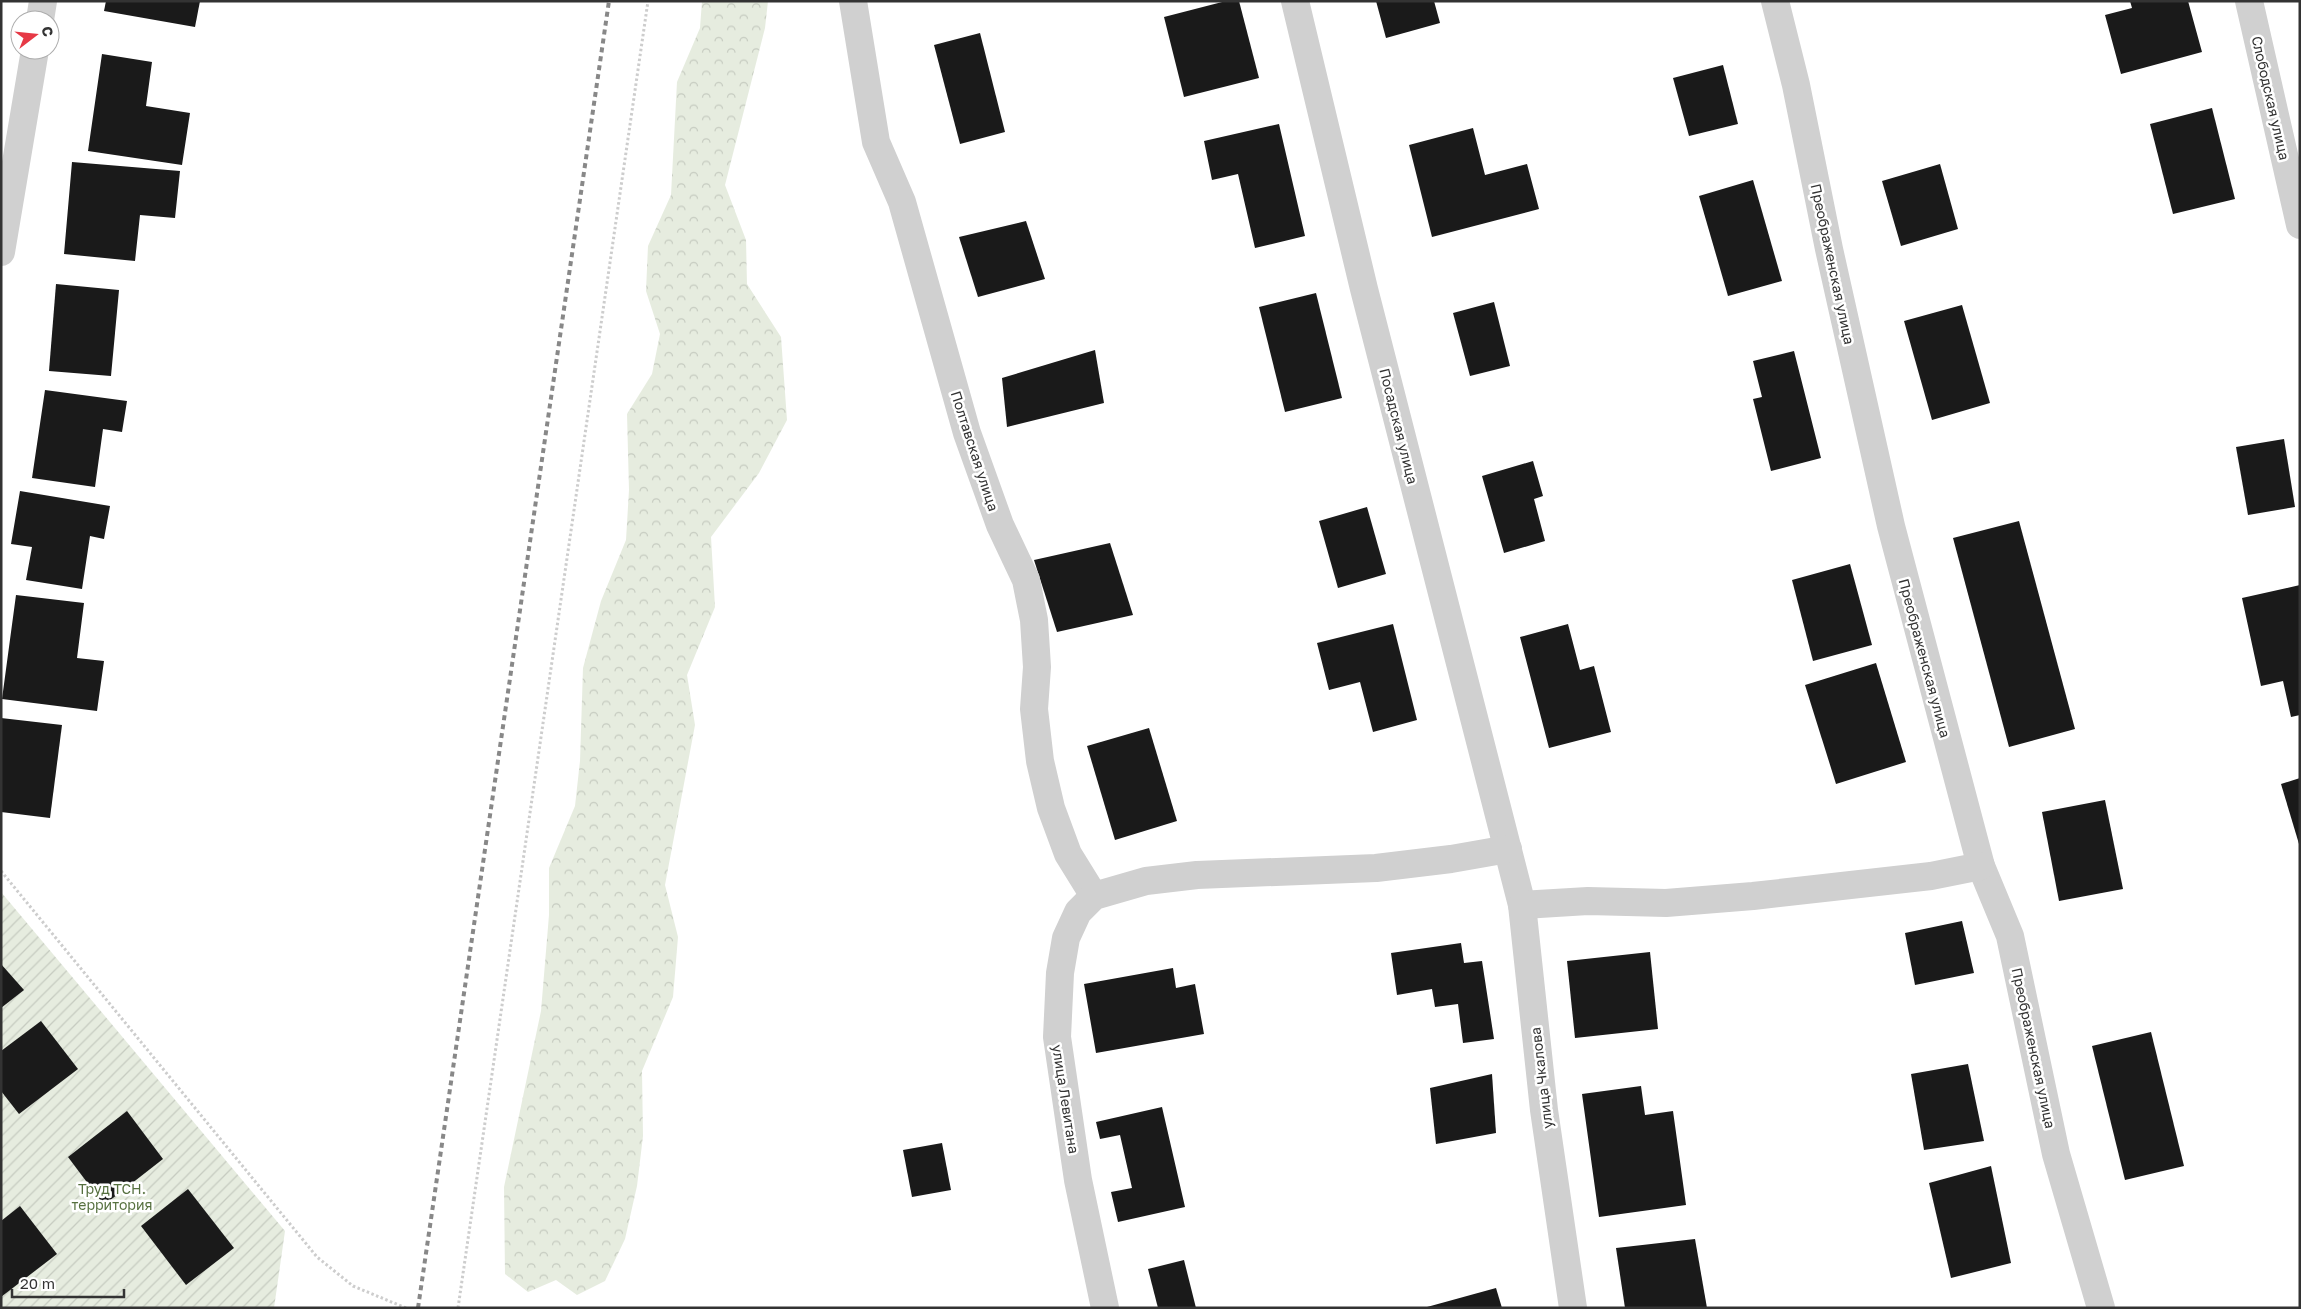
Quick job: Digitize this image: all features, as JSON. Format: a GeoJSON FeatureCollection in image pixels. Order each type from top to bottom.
{"type":"FeatureCollection","features":[{"type":"Feature","properties":{"kind":"street","name":"Полтавская улица"},"geometry":{"type":"LineString","coordinates":[[853,1],[876,142],[902,202],[967,433],[1000,525],[1026,580],[1034,620],[1037,667],[1034,709],[1040,761],[1051,808],[1068,854],[1094,896]]}},
{"type":"Feature","properties":{"kind":"street","name":"Посадская улица"},"geometry":{"type":"LineString","coordinates":[[1295,1],[1364,289],[1508,848]]}},
{"type":"Feature","properties":{"kind":"street","name":"Преображенская улица"},"geometry":{"type":"LineString","coordinates":[[1775,1],[1796,85],[1829,249],[1891,526],[1981,866],[2010,936],[2056,1154],[2101,1308]]}},
{"type":"Feature","properties":{"kind":"street","name":"Слободская улица"},"geometry":{"type":"LineString","coordinates":[[2249,1],[2300,225]]}},
{"type":"Feature","properties":{"kind":"street"},"geometry":{"type":"LineString","coordinates":[[1,252],[33,60]]}},
{"type":"Feature","properties":{"kind":"street"},"geometry":{"type":"LineString","coordinates":[[1094,896],[1146,881],[1197,875],[1376,868],[1451,859],[1508,848]]}},
{"type":"Feature","properties":{"kind":"street","name":"улица Чкалова"},"geometry":{"type":"LineString","coordinates":[[1508,848],[1522,905],[1544,1110],[1573,1308]]}},
{"type":"Feature","properties":{"kind":"street"},"geometry":{"type":"LineString","coordinates":[[1522,905],[1588,900],[1666,903],[1753,896],[1931,876],[1981,866]]}},
{"type":"Feature","properties":{"kind":"street","name":"улица Левитана"},"geometry":{"type":"LineString","coordinates":[[1094,896],[1078,912],[1066,938],[1060,973],[1056,1037],[1078,1180],[1105,1308]]}},
{"type":"Feature","properties":{"kind":"path"},"geometry":{"type":"LineString","coordinates":[[458,1308],[648,1]]}},
{"type":"Feature","properties":{"kind":"path"},"geometry":{"type":"LineString","coordinates":[[1,870],[316,1257],[353,1286],[406,1308]]}},
{"type":"Feature","properties":{"kind":"green space"},"geometry":{"type":"Polygon","coordinates":[[[702,1],[768,1],[765,28],[725,185],[746,240],[747,284],[781,337],[787,420],[759,473],[711,537],[715,607],[687,675],[695,725],[665,885],[678,937],[673,997],[642,1071],[643,1136],[637,1186],[625,1239],[605,1281],[577,1295],[556,1280],[528,1292],[505,1274],[504,1187],[541,1011],[549,915],[549,868],[575,806],[580,761],[583,668],[601,601],[626,540],[629,490],[627,414],[652,374],[660,334],[646,291],[648,246],[671,195],[677,82],[700,28],[702,1]]]}},
{"type":"Feature","properties":{"kind":"green space","name":"Труд ТСН. территория"},"geometry":{"type":"Polygon","coordinates":[[[1,892],[285,1231],[274,1308],[1,1308],[1,892]]]}},
{"type":"Feature","properties":{"kind":"building"},"geometry":{"type":"Polygon","coordinates":[[[106,1],[200,1],[195,27],[104,11],[106,1]]]}},
{"type":"Feature","properties":{"kind":"building"},"geometry":{"type":"Polygon","coordinates":[[[1226,1],[1239,1],[1259,78],[1184,97],[1164,17],[1226,1]]]}},
{"type":"Feature","properties":{"kind":"building"},"geometry":{"type":"Polygon","coordinates":[[[1376,1],[1434,1],[1440,23],[1386,38],[1376,1]]]}},
{"type":"Feature","properties":{"kind":"building"},"geometry":{"type":"Polygon","coordinates":[[[2130,1],[2188,1],[2202,52],[2121,74],[2105,15],[2132,8],[2130,1]]]}},
{"type":"Feature","properties":{"kind":"building"},"geometry":{"type":"Polygon","coordinates":[[[980,33],[1005,132],[960,144],[934,45],[980,33]]]}},
{"type":"Feature","properties":{"kind":"building"},"geometry":{"type":"Polygon","coordinates":[[[102,54],[152,62],[146,106],[190,113],[182,165],[88,151],[102,54]]]}},
{"type":"Feature","properties":{"kind":"building"},"geometry":{"type":"Polygon","coordinates":[[[1723,65],[1738,124],[1689,136],[1673,78],[1723,65]]]}},
{"type":"Feature","properties":{"kind":"building"},"geometry":{"type":"Polygon","coordinates":[[[2212,108],[2235,199],[2173,214],[2150,124],[2212,108]]]}},
{"type":"Feature","properties":{"kind":"building"},"geometry":{"type":"Polygon","coordinates":[[[1279,124],[1305,236],[1255,248],[1238,174],[1212,180],[1204,141],[1279,124]]]}},
{"type":"Feature","properties":{"kind":"building"},"geometry":{"type":"Polygon","coordinates":[[[1473,128],[1485,175],[1527,164],[1539,209],[1432,237],[1409,145],[1473,128]]]}},
{"type":"Feature","properties":{"kind":"building"},"geometry":{"type":"Polygon","coordinates":[[[72,162],[180,171],[175,218],[140,215],[135,261],[64,254],[72,162]]]}},
{"type":"Feature","properties":{"kind":"building"},"geometry":{"type":"Polygon","coordinates":[[[1940,164],[1958,229],[1901,246],[1882,181],[1940,164]]]}},
{"type":"Feature","properties":{"kind":"building"},"geometry":{"type":"Polygon","coordinates":[[[1753,180],[1782,281],[1728,296],[1699,196],[1753,180]]]}},
{"type":"Feature","properties":{"kind":"building"},"geometry":{"type":"Polygon","coordinates":[[[1026,221],[1045,279],[978,297],[959,237],[1026,221]]]}},
{"type":"Feature","properties":{"kind":"building"},"geometry":{"type":"Polygon","coordinates":[[[56,284],[119,290],[111,376],[49,371],[56,284]]]}},
{"type":"Feature","properties":{"kind":"building"},"geometry":{"type":"Polygon","coordinates":[[[1316,293],[1342,398],[1285,412],[1259,307],[1316,293]]]}},
{"type":"Feature","properties":{"kind":"building"},"geometry":{"type":"Polygon","coordinates":[[[1494,302],[1510,366],[1470,376],[1453,313],[1494,302]]]}},
{"type":"Feature","properties":{"kind":"building"},"geometry":{"type":"Polygon","coordinates":[[[1962,305],[1990,403],[1932,420],[1904,321],[1962,305]]]}},
{"type":"Feature","properties":{"kind":"building"},"geometry":{"type":"Polygon","coordinates":[[[1095,350],[1104,403],[1007,427],[1002,378],[1095,350]]]}},
{"type":"Feature","properties":{"kind":"building"},"geometry":{"type":"Polygon","coordinates":[[[1794,351],[1821,458],[1771,471],[1753,399],[1762,397],[1753,361],[1794,351]]]}},
{"type":"Feature","properties":{"kind":"building"},"geometry":{"type":"Polygon","coordinates":[[[45,390],[127,401],[122,432],[103,429],[95,487],[32,478],[45,390]]]}},
{"type":"Feature","properties":{"kind":"building"},"geometry":{"type":"Polygon","coordinates":[[[2284,439],[2295,507],[2248,515],[2236,447],[2284,439]]]}},
{"type":"Feature","properties":{"kind":"building"},"geometry":{"type":"Polygon","coordinates":[[[1533,461],[1543,496],[1534,499],[1545,541],[1504,553],[1482,476],[1533,461]]]}},
{"type":"Feature","properties":{"kind":"building"},"geometry":{"type":"Polygon","coordinates":[[[20,491],[110,506],[104,539],[90,536],[82,589],[26,580],[32,547],[11,544],[20,491]]]}},
{"type":"Feature","properties":{"kind":"building"},"geometry":{"type":"Polygon","coordinates":[[[1367,507],[1386,574],[1338,588],[1319,521],[1367,507]]]}},
{"type":"Feature","properties":{"kind":"building"},"geometry":{"type":"Polygon","coordinates":[[[2019,521],[2075,729],[2009,747],[1953,538],[2019,521]]]}},
{"type":"Feature","properties":{"kind":"building"},"geometry":{"type":"Polygon","coordinates":[[[1110,543],[1133,615],[1057,632],[1034,560],[1110,543]]]}},
{"type":"Feature","properties":{"kind":"building"},"geometry":{"type":"Polygon","coordinates":[[[1850,564],[1872,645],[1813,661],[1792,580],[1850,564]]]}},
{"type":"Feature","properties":{"kind":"building"},"geometry":{"type":"Polygon","coordinates":[[[2300,585],[2300,715],[2291,717],[2283,681],[2261,686],[2242,598],[2300,585]]]}},
{"type":"Feature","properties":{"kind":"building"},"geometry":{"type":"Polygon","coordinates":[[[16,595],[84,603],[77,658],[104,661],[97,711],[2,699],[16,595]]]}},
{"type":"Feature","properties":{"kind":"building"},"geometry":{"type":"Polygon","coordinates":[[[1393,624],[1417,720],[1373,732],[1360,682],[1329,690],[1317,643],[1393,624]]]}},
{"type":"Feature","properties":{"kind":"building"},"geometry":{"type":"Polygon","coordinates":[[[1568,624],[1580,670],[1594,666],[1611,732],[1549,748],[1520,637],[1568,624]]]}},
{"type":"Feature","properties":{"kind":"building"},"geometry":{"type":"Polygon","coordinates":[[[1876,663],[1906,762],[1836,784],[1805,685],[1876,663]]]}},
{"type":"Feature","properties":{"kind":"building"},"geometry":{"type":"Polygon","coordinates":[[[1,718],[62,725],[50,818],[1,812],[1,718]]]}},
{"type":"Feature","properties":{"kind":"building"},"geometry":{"type":"Polygon","coordinates":[[[1149,728],[1177,821],[1115,840],[1087,746],[1149,728]]]}},
{"type":"Feature","properties":{"kind":"building"},"geometry":{"type":"Polygon","coordinates":[[[2300,778],[2300,844],[2299,844],[2281,784],[2300,778]]]}},
{"type":"Feature","properties":{"kind":"building"},"geometry":{"type":"Polygon","coordinates":[[[2105,800],[2123,889],[2059,901],[2042,812],[2105,800]]]}},
{"type":"Feature","properties":{"kind":"building"},"geometry":{"type":"Polygon","coordinates":[[[1962,921],[1974,973],[1915,985],[1905,933],[1962,921]]]}},
{"type":"Feature","properties":{"kind":"building"},"geometry":{"type":"Polygon","coordinates":[[[1461,943],[1464,963],[1482,961],[1494,1039],[1463,1043],[1458,1004],[1435,1007],[1432,989],[1397,995],[1391,953],[1461,943]]]}},
{"type":"Feature","properties":{"kind":"building"},"geometry":{"type":"Polygon","coordinates":[[[1650,952],[1658,1029],[1575,1038],[1567,961],[1650,952]]]}},
{"type":"Feature","properties":{"kind":"building"},"geometry":{"type":"Polygon","coordinates":[[[1,964],[24,990],[1,1008],[1,964]]]}},
{"type":"Feature","properties":{"kind":"building"},"geometry":{"type":"Polygon","coordinates":[[[1173,968],[1176,988],[1195,984],[1204,1034],[1096,1053],[1084,984],[1173,968]]]}},
{"type":"Feature","properties":{"kind":"building"},"geometry":{"type":"Polygon","coordinates":[[[41,1021],[78,1069],[19,1114],[1,1091],[1,1051],[41,1021]]]}},
{"type":"Feature","properties":{"kind":"building"},"geometry":{"type":"Polygon","coordinates":[[[2151,1032],[2184,1166],[2125,1180],[2092,1046],[2151,1032]]]}},
{"type":"Feature","properties":{"kind":"building"},"geometry":{"type":"Polygon","coordinates":[[[1968,1064],[1984,1141],[1924,1150],[1911,1074],[1968,1064]]]}},
{"type":"Feature","properties":{"kind":"building"},"geometry":{"type":"Polygon","coordinates":[[[1492,1074],[1496,1133],[1436,1144],[1430,1088],[1492,1074]]]}},
{"type":"Feature","properties":{"kind":"building"},"geometry":{"type":"Polygon","coordinates":[[[1641,1086],[1645,1115],[1673,1111],[1686,1205],[1599,1217],[1582,1094],[1641,1086]]]}},
{"type":"Feature","properties":{"kind":"building"},"geometry":{"type":"Polygon","coordinates":[[[1162,1107],[1185,1207],[1118,1222],[1111,1192],[1132,1188],[1120,1135],[1100,1139],[1096,1122],[1162,1107]]]}},
{"type":"Feature","properties":{"kind":"building"},"geometry":{"type":"Polygon","coordinates":[[[127,1111],[163,1159],[104,1205],[68,1157],[127,1111]]]}},
{"type":"Feature","properties":{"kind":"building"},"geometry":{"type":"Polygon","coordinates":[[[942,1143],[951,1190],[912,1197],[903,1150],[942,1143]]]}},
{"type":"Feature","properties":{"kind":"building"},"geometry":{"type":"Polygon","coordinates":[[[1991,1166],[2011,1263],[1951,1278],[1929,1183],[1991,1166]]]}},
{"type":"Feature","properties":{"kind":"building"},"geometry":{"type":"Polygon","coordinates":[[[188,1189],[234,1248],[186,1285],[141,1226],[188,1189]]]}},
{"type":"Feature","properties":{"kind":"building"},"geometry":{"type":"Polygon","coordinates":[[[20,1206],[57,1254],[1,1297],[1,1221],[20,1206]]]}},
{"type":"Feature","properties":{"kind":"building"},"geometry":{"type":"Polygon","coordinates":[[[1695,1239],[1707,1308],[1625,1308],[1616,1248],[1695,1239]]]}},
{"type":"Feature","properties":{"kind":"building"},"geometry":{"type":"Polygon","coordinates":[[[1184,1260],[1196,1308],[1158,1308],[1148,1269],[1184,1260]]]}},
{"type":"Feature","properties":{"kind":"building"},"geometry":{"type":"Polygon","coordinates":[[[1496,1288],[1502,1308],[1427,1308],[1427,1307],[1496,1288]]]}},
{"type":"Feature","properties":{"kind":"railway"},"geometry":{"type":"LineString","coordinates":[[418,1308],[609,1]]}}]}
